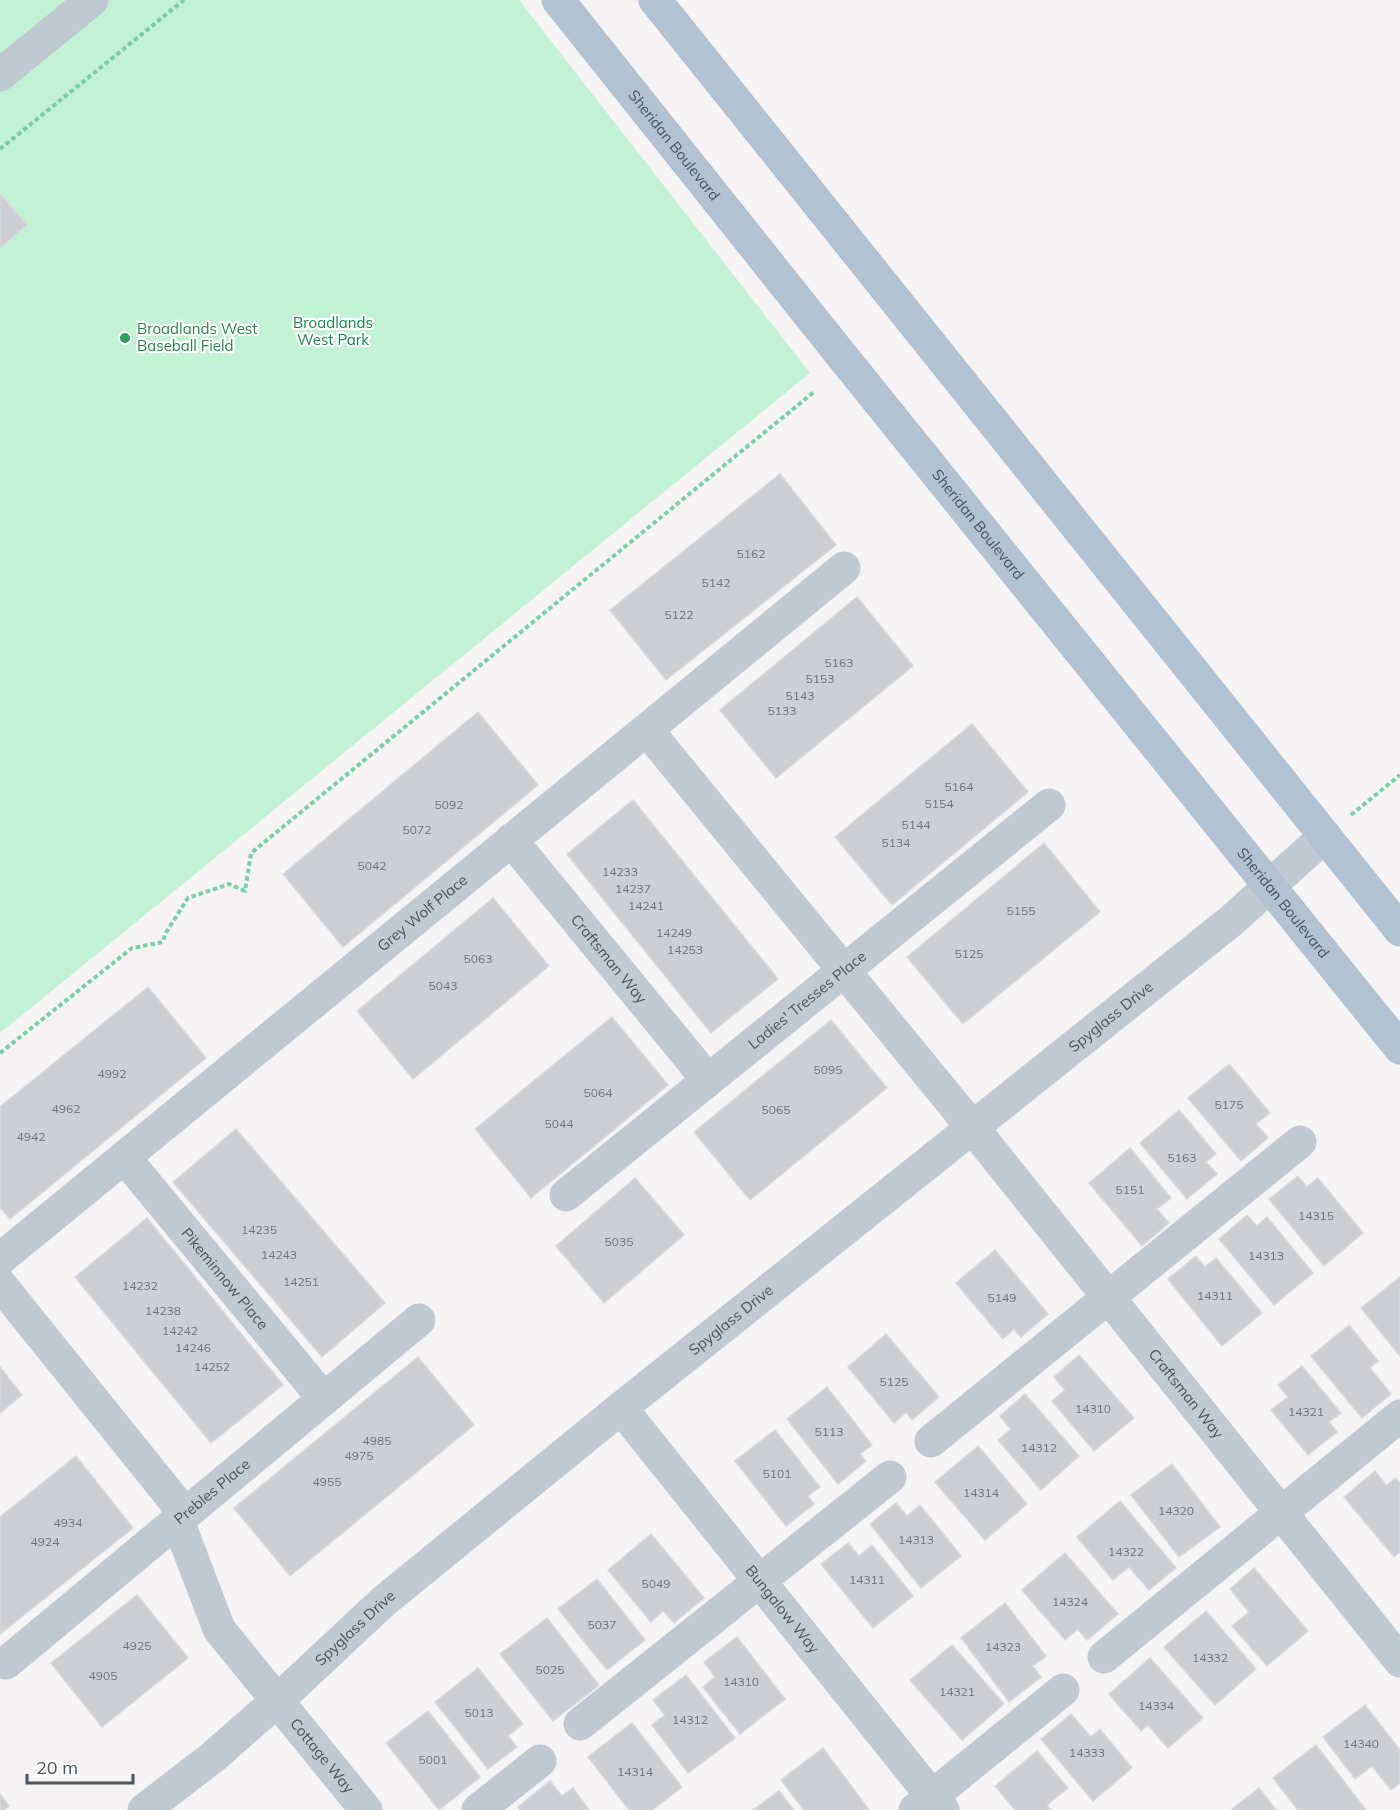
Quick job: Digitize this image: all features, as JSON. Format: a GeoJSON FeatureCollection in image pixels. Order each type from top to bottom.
{"type":"FeatureCollection","features":[{"type":"Feature","properties":{"kind":"main road","name":"Sheridan Boulevard"},"geometry":{"type":"LineString","coordinates":[[558,0],[1400,1048]]}},
{"type":"Feature","properties":{"kind":"main road"},"geometry":{"type":"LineString","coordinates":[[655,0],[1400,930]]}},
{"type":"Feature","properties":{"kind":"street"},"geometry":{"type":"LineString","coordinates":[[0,75],[92,0]]}},
{"type":"Feature","properties":{"kind":"street","name":"Grey Wolf Place"},"geometry":{"type":"LineString","coordinates":[[0,1259],[844,568]]}},
{"type":"Feature","properties":{"kind":"street","name":"Craftsman Way"},"geometry":{"type":"LineString","coordinates":[[647,730],[972,1127],[1400,1661]]}},
{"type":"Feature","properties":{"kind":"street","name":"Ladies' Tresses Place"},"geometry":{"type":"LineString","coordinates":[[566,1195],[1049,806]]}},
{"type":"Feature","properties":{"kind":"street","name":"Spyglass Drive"},"geometry":{"type":"LineString","coordinates":[[144,1810],[213,1757],[384,1601],[621,1408],[1231,921],[1325,836]]}},
{"type":"Feature","properties":{"kind":"street","name":"Craftsman Way"},"geometry":{"type":"LineString","coordinates":[[511,840],[708,1080]]}},
{"type":"Feature","properties":{"kind":"street"},"geometry":{"type":"LineString","coordinates":[[931,1441],[1300,1142]]}},
{"type":"Feature","properties":{"kind":"street","name":"Pikeminnow Place"},"geometry":{"type":"LineString","coordinates":[[124,1157],[324,1399]]}},
{"type":"Feature","properties":{"kind":"street","name":"Cottage Way"},"geometry":{"type":"LineString","coordinates":[[0,1284],[177,1504],[179,1520],[219,1629],[366,1810]]}},
{"type":"Feature","properties":{"kind":"street","name":"Prebles Place"},"geometry":{"type":"LineString","coordinates":[[6,1663],[419,1320]]}},
{"type":"Feature","properties":{"kind":"street","name":"Bungalow Way"},"geometry":{"type":"LineString","coordinates":[[621,1408],[760,1581],[930,1805]]}},
{"type":"Feature","properties":{"kind":"street"},"geometry":{"type":"LineString","coordinates":[[1104,1657],[1400,1416]]}},
{"type":"Feature","properties":{"kind":"street"},"geometry":{"type":"LineString","coordinates":[[580,1724],[890,1477]]}},
{"type":"Feature","properties":{"kind":"street"},"geometry":{"type":"LineString","coordinates":[[930,1805],[1063,1690]]}},
{"type":"Feature","properties":{"kind":"street"},"geometry":{"type":"LineString","coordinates":[[477,1810],[540,1761]]}},
{"type":"Feature","properties":{"kind":"path"},"geometry":{"type":"LineString","coordinates":[[0,149],[184,0]]}},
{"type":"Feature","properties":{"kind":"path"},"geometry":{"type":"LineString","coordinates":[[0,1053],[132,948],[163,942],[165,934],[188,898],[229,884],[245,891],[252,853],[815,392]]}},
{"type":"Feature","properties":{"kind":"path"},"geometry":{"type":"LineString","coordinates":[[1325,836],[1400,775]]}},
{"type":"Feature","properties":{"kind":"green space","name":"Broadlands West Park"},"geometry":{"type":"Polygon","coordinates":[[[0,0],[519,0],[810,373],[0,1033],[0,0]]]}},
{"type":"Feature","properties":{"kind":"building"},"geometry":{"type":"Polygon","coordinates":[[[0,194],[27,225],[0,248],[0,194]]]}},
{"type":"Feature","properties":{"kind":"building"},"geometry":{"type":"Polygon","coordinates":[[[780,474],[836,545],[666,680],[610,610],[780,474]]]}},
{"type":"Feature","properties":{"kind":"building"},"geometry":{"type":"Polygon","coordinates":[[[857,597],[913,666],[776,778],[720,710],[857,597]]]}},
{"type":"Feature","properties":{"kind":"building"},"geometry":{"type":"Polygon","coordinates":[[[478,712],[538,785],[343,947],[283,874],[478,712]]]}},
{"type":"Feature","properties":{"kind":"building"},"geometry":{"type":"Polygon","coordinates":[[[972,724],[1028,792],[892,905],[835,837],[972,724]]]}},
{"type":"Feature","properties":{"kind":"building"},"geometry":{"type":"Polygon","coordinates":[[[633,800],[778,979],[711,1033],[567,854],[633,800]]]}},
{"type":"Feature","properties":{"kind":"building"},"geometry":{"type":"Polygon","coordinates":[[[1044,843],[1100,912],[963,1024],[907,957],[1044,843]]]}},
{"type":"Feature","properties":{"kind":"building"},"geometry":{"type":"Polygon","coordinates":[[[493,898],[549,966],[413,1079],[357,1011],[493,898]]]}},
{"type":"Feature","properties":{"kind":"building"},"geometry":{"type":"Polygon","coordinates":[[[148,987],[206,1058],[10,1219],[0,1207],[0,1107],[148,987]]]}},
{"type":"Feature","properties":{"kind":"building"},"geometry":{"type":"Polygon","coordinates":[[[612,1017],[668,1085],[531,1198],[475,1129],[612,1017]]]}},
{"type":"Feature","properties":{"kind":"building"},"geometry":{"type":"Polygon","coordinates":[[[831,1020],[887,1088],[750,1200],[694,1132],[831,1020]]]}},
{"type":"Feature","properties":{"kind":"building"},"geometry":{"type":"Polygon","coordinates":[[[1229,1064],[1270,1113],[1256,1124],[1268,1138],[1241,1161],[1188,1098],[1229,1064]]]}},
{"type":"Feature","properties":{"kind":"building"},"geometry":{"type":"Polygon","coordinates":[[[1179,1110],[1216,1154],[1206,1162],[1217,1174],[1187,1199],[1140,1143],[1179,1110]]]}},
{"type":"Feature","properties":{"kind":"building"},"geometry":{"type":"Polygon","coordinates":[[[236,1129],[385,1303],[322,1357],[173,1182],[236,1129]]]}},
{"type":"Feature","properties":{"kind":"building"},"geometry":{"type":"Polygon","coordinates":[[[1130,1148],[1171,1198],[1157,1209],[1169,1223],[1142,1246],[1089,1183],[1130,1148]]]}},
{"type":"Feature","properties":{"kind":"building"},"geometry":{"type":"Polygon","coordinates":[[[1298,1176],[1307,1187],[1318,1178],[1363,1233],[1324,1266],[1269,1199],[1298,1176]]]}},
{"type":"Feature","properties":{"kind":"building"},"geometry":{"type":"Polygon","coordinates":[[[635,1178],[684,1235],[604,1303],[556,1246],[635,1178]]]}},
{"type":"Feature","properties":{"kind":"building"},"geometry":{"type":"Polygon","coordinates":[[[1247,1215],[1257,1226],[1267,1217],[1313,1273],[1274,1305],[1219,1239],[1247,1215]]]}},
{"type":"Feature","properties":{"kind":"building"},"geometry":{"type":"Polygon","coordinates":[[[147,1218],[283,1385],[211,1443],[75,1277],[147,1218]]]}},
{"type":"Feature","properties":{"kind":"building"},"geometry":{"type":"Polygon","coordinates":[[[995,1250],[1048,1314],[1021,1337],[1014,1329],[1003,1339],[956,1283],[995,1250]]]}},
{"type":"Feature","properties":{"kind":"building"},"geometry":{"type":"Polygon","coordinates":[[[1196,1256],[1205,1267],[1216,1258],[1262,1313],[1222,1346],[1168,1279],[1196,1256]]]}},
{"type":"Feature","properties":{"kind":"building"},"geometry":{"type":"Polygon","coordinates":[[[1400,1277],[1400,1356],[1361,1308],[1400,1277]]]}},
{"type":"Feature","properties":{"kind":"building"},"geometry":{"type":"Polygon","coordinates":[[[1349,1325],[1378,1361],[1370,1368],[1391,1394],[1362,1418],[1311,1356],[1349,1325]]]}},
{"type":"Feature","properties":{"kind":"building"},"geometry":{"type":"Polygon","coordinates":[[[886,1334],[939,1397],[912,1420],[906,1412],[894,1423],[848,1367],[886,1334]]]}},
{"type":"Feature","properties":{"kind":"building"},"geometry":{"type":"Polygon","coordinates":[[[1079,1355],[1134,1418],[1094,1451],[1052,1401],[1065,1390],[1054,1377],[1079,1355]]]}},
{"type":"Feature","properties":{"kind":"building"},"geometry":{"type":"Polygon","coordinates":[[[418,1357],[474,1425],[290,1576],[234,1508],[418,1357]]]}},
{"type":"Feature","properties":{"kind":"building"},"geometry":{"type":"Polygon","coordinates":[[[1302,1366],[1341,1413],[1329,1422],[1337,1432],[1308,1455],[1271,1410],[1288,1397],[1278,1385],[1302,1366]]]}},
{"type":"Feature","properties":{"kind":"building"},"geometry":{"type":"Polygon","coordinates":[[[0,1367],[22,1395],[0,1413],[0,1367]]]}},
{"type":"Feature","properties":{"kind":"building"},"geometry":{"type":"Polygon","coordinates":[[[827,1387],[872,1445],[860,1454],[866,1461],[838,1484],[787,1419],[827,1387]]]}},
{"type":"Feature","properties":{"kind":"building"},"geometry":{"type":"Polygon","coordinates":[[[1025,1394],[1079,1456],[1041,1490],[998,1440],[1011,1429],[1000,1416],[1025,1394]]]}},
{"type":"Feature","properties":{"kind":"building"},"geometry":{"type":"Polygon","coordinates":[[[775,1430],[820,1487],[808,1496],[814,1504],[786,1526],[735,1461],[775,1430]]]}},
{"type":"Feature","properties":{"kind":"building"},"geometry":{"type":"Polygon","coordinates":[[[978,1446],[1027,1504],[985,1540],[935,1482],[978,1446]]]}},
{"type":"Feature","properties":{"kind":"building"},"geometry":{"type":"Polygon","coordinates":[[[76,1456],[133,1528],[0,1634],[0,1517],[76,1456]]]}},
{"type":"Feature","properties":{"kind":"building"},"geometry":{"type":"Polygon","coordinates":[[[1172,1464],[1220,1527],[1179,1557],[1131,1495],[1172,1464]]]}},
{"type":"Feature","properties":{"kind":"building"},"geometry":{"type":"Polygon","coordinates":[[[1375,1471],[1386,1485],[1396,1478],[1400,1483],[1400,1552],[1394,1557],[1344,1497],[1375,1471]]]}},
{"type":"Feature","properties":{"kind":"building"},"geometry":{"type":"Polygon","coordinates":[[[1120,1501],[1176,1568],[1149,1590],[1129,1567],[1113,1580],[1077,1537],[1120,1501]]]}},
{"type":"Feature","properties":{"kind":"building"},"geometry":{"type":"Polygon","coordinates":[[[896,1503],[907,1516],[920,1505],[961,1556],[921,1588],[870,1524],[896,1503]]]}},
{"type":"Feature","properties":{"kind":"building"},"geometry":{"type":"Polygon","coordinates":[[[651,1534],[704,1598],[674,1623],[663,1611],[651,1622],[608,1570],[651,1534]]]}},
{"type":"Feature","properties":{"kind":"building"},"geometry":{"type":"Polygon","coordinates":[[[848,1543],[859,1556],[872,1545],[913,1596],[873,1628],[821,1564],[848,1543]]]}},
{"type":"Feature","properties":{"kind":"building"},"geometry":{"type":"Polygon","coordinates":[[[1065,1553],[1118,1614],[1087,1640],[1078,1629],[1065,1640],[1022,1590],[1065,1553]]]}},
{"type":"Feature","properties":{"kind":"building"},"geometry":{"type":"Polygon","coordinates":[[[1254,1568],[1308,1631],[1267,1666],[1232,1626],[1249,1612],[1230,1589],[1254,1568]]]}},
{"type":"Feature","properties":{"kind":"building"},"geometry":{"type":"Polygon","coordinates":[[[597,1579],[645,1640],[607,1670],[558,1609],[597,1579]]]}},
{"type":"Feature","properties":{"kind":"building"},"geometry":{"type":"Polygon","coordinates":[[[137,1595],[188,1658],[102,1727],[51,1663],[137,1595]]]}},
{"type":"Feature","properties":{"kind":"building"},"geometry":{"type":"Polygon","coordinates":[[[1005,1603],[1046,1656],[1033,1666],[1041,1677],[1009,1702],[961,1638],[1005,1603]]]}},
{"type":"Feature","properties":{"kind":"building"},"geometry":{"type":"Polygon","coordinates":[[[1206,1611],[1256,1669],[1215,1705],[1164,1647],[1206,1611]]]}},
{"type":"Feature","properties":{"kind":"building"},"geometry":{"type":"Polygon","coordinates":[[[547,1618],[599,1685],[553,1721],[500,1654],[547,1618]]]}},
{"type":"Feature","properties":{"kind":"building"},"geometry":{"type":"Polygon","coordinates":[[[737,1637],[785,1699],[740,1734],[703,1687],[715,1677],[704,1662],[737,1637]]]}},
{"type":"Feature","properties":{"kind":"building"},"geometry":{"type":"Polygon","coordinates":[[[952,1645],[1004,1704],[962,1740],[910,1680],[952,1645]]]}},
{"type":"Feature","properties":{"kind":"building"},"geometry":{"type":"Polygon","coordinates":[[[1150,1658],[1203,1718],[1168,1748],[1148,1725],[1141,1731],[1109,1694],[1150,1658]]]}},
{"type":"Feature","properties":{"kind":"building"},"geometry":{"type":"Polygon","coordinates":[[[478,1668],[523,1724],[508,1736],[517,1747],[488,1769],[435,1702],[478,1668]]]}},
{"type":"Feature","properties":{"kind":"building"},"geometry":{"type":"Polygon","coordinates":[[[686,1675],[735,1738],[688,1773],[652,1725],[665,1715],[653,1700],[686,1675]]]}},
{"type":"Feature","properties":{"kind":"building"},"geometry":{"type":"Polygon","coordinates":[[[1365,1705],[1400,1750],[1400,1783],[1391,1790],[1372,1766],[1355,1779],[1323,1737],[1365,1705]]]}},
{"type":"Feature","properties":{"kind":"building"},"geometry":{"type":"Polygon","coordinates":[[[428,1711],[480,1777],[439,1810],[386,1743],[428,1711]]]}},
{"type":"Feature","properties":{"kind":"building"},"geometry":{"type":"Polygon","coordinates":[[[1071,1714],[1091,1737],[1100,1729],[1132,1768],[1093,1801],[1041,1739],[1071,1714]]]}},
{"type":"Feature","properties":{"kind":"building"},"geometry":{"type":"Polygon","coordinates":[[[632,1723],[682,1787],[652,1810],[629,1810],[588,1757],[632,1723]]]}},
{"type":"Feature","properties":{"kind":"building"},"geometry":{"type":"Polygon","coordinates":[[[1316,1745],[1366,1810],[1298,1810],[1273,1778],[1316,1745]]]}},
{"type":"Feature","properties":{"kind":"building"},"geometry":{"type":"Polygon","coordinates":[[[823,1748],[869,1810],[804,1810],[781,1780],[823,1748]]]}},
{"type":"Feature","properties":{"kind":"building"},"geometry":{"type":"Polygon","coordinates":[[[1037,1751],[1068,1788],[1047,1805],[1051,1810],[1015,1810],[995,1786],[1037,1751]]]}},
{"type":"Feature","properties":{"kind":"building"},"geometry":{"type":"Polygon","coordinates":[[[550,1781],[562,1796],[573,1788],[589,1810],[520,1810],[518,1807],[550,1781]]]}},
{"type":"Feature","properties":{"kind":"building"},"geometry":{"type":"Polygon","coordinates":[[[1259,1788],[1276,1810],[1232,1809],[1259,1788]]]}},
{"type":"Feature","properties":{"kind":"building"},"geometry":{"type":"Polygon","coordinates":[[[779,1791],[794,1810],[753,1810],[779,1791]]]}},
{"type":"Feature","properties":{"kind":"building"},"geometry":{"type":"Polygon","coordinates":[[[0,1794],[9,1806],[4,1810],[0,1810],[0,1794]]]}},
{"type":"Feature","properties":{"kind":"place","name":"Broadlands West Baseball Field"},"geometry":{"type":"Point","coordinates":[125,338]}}]}
